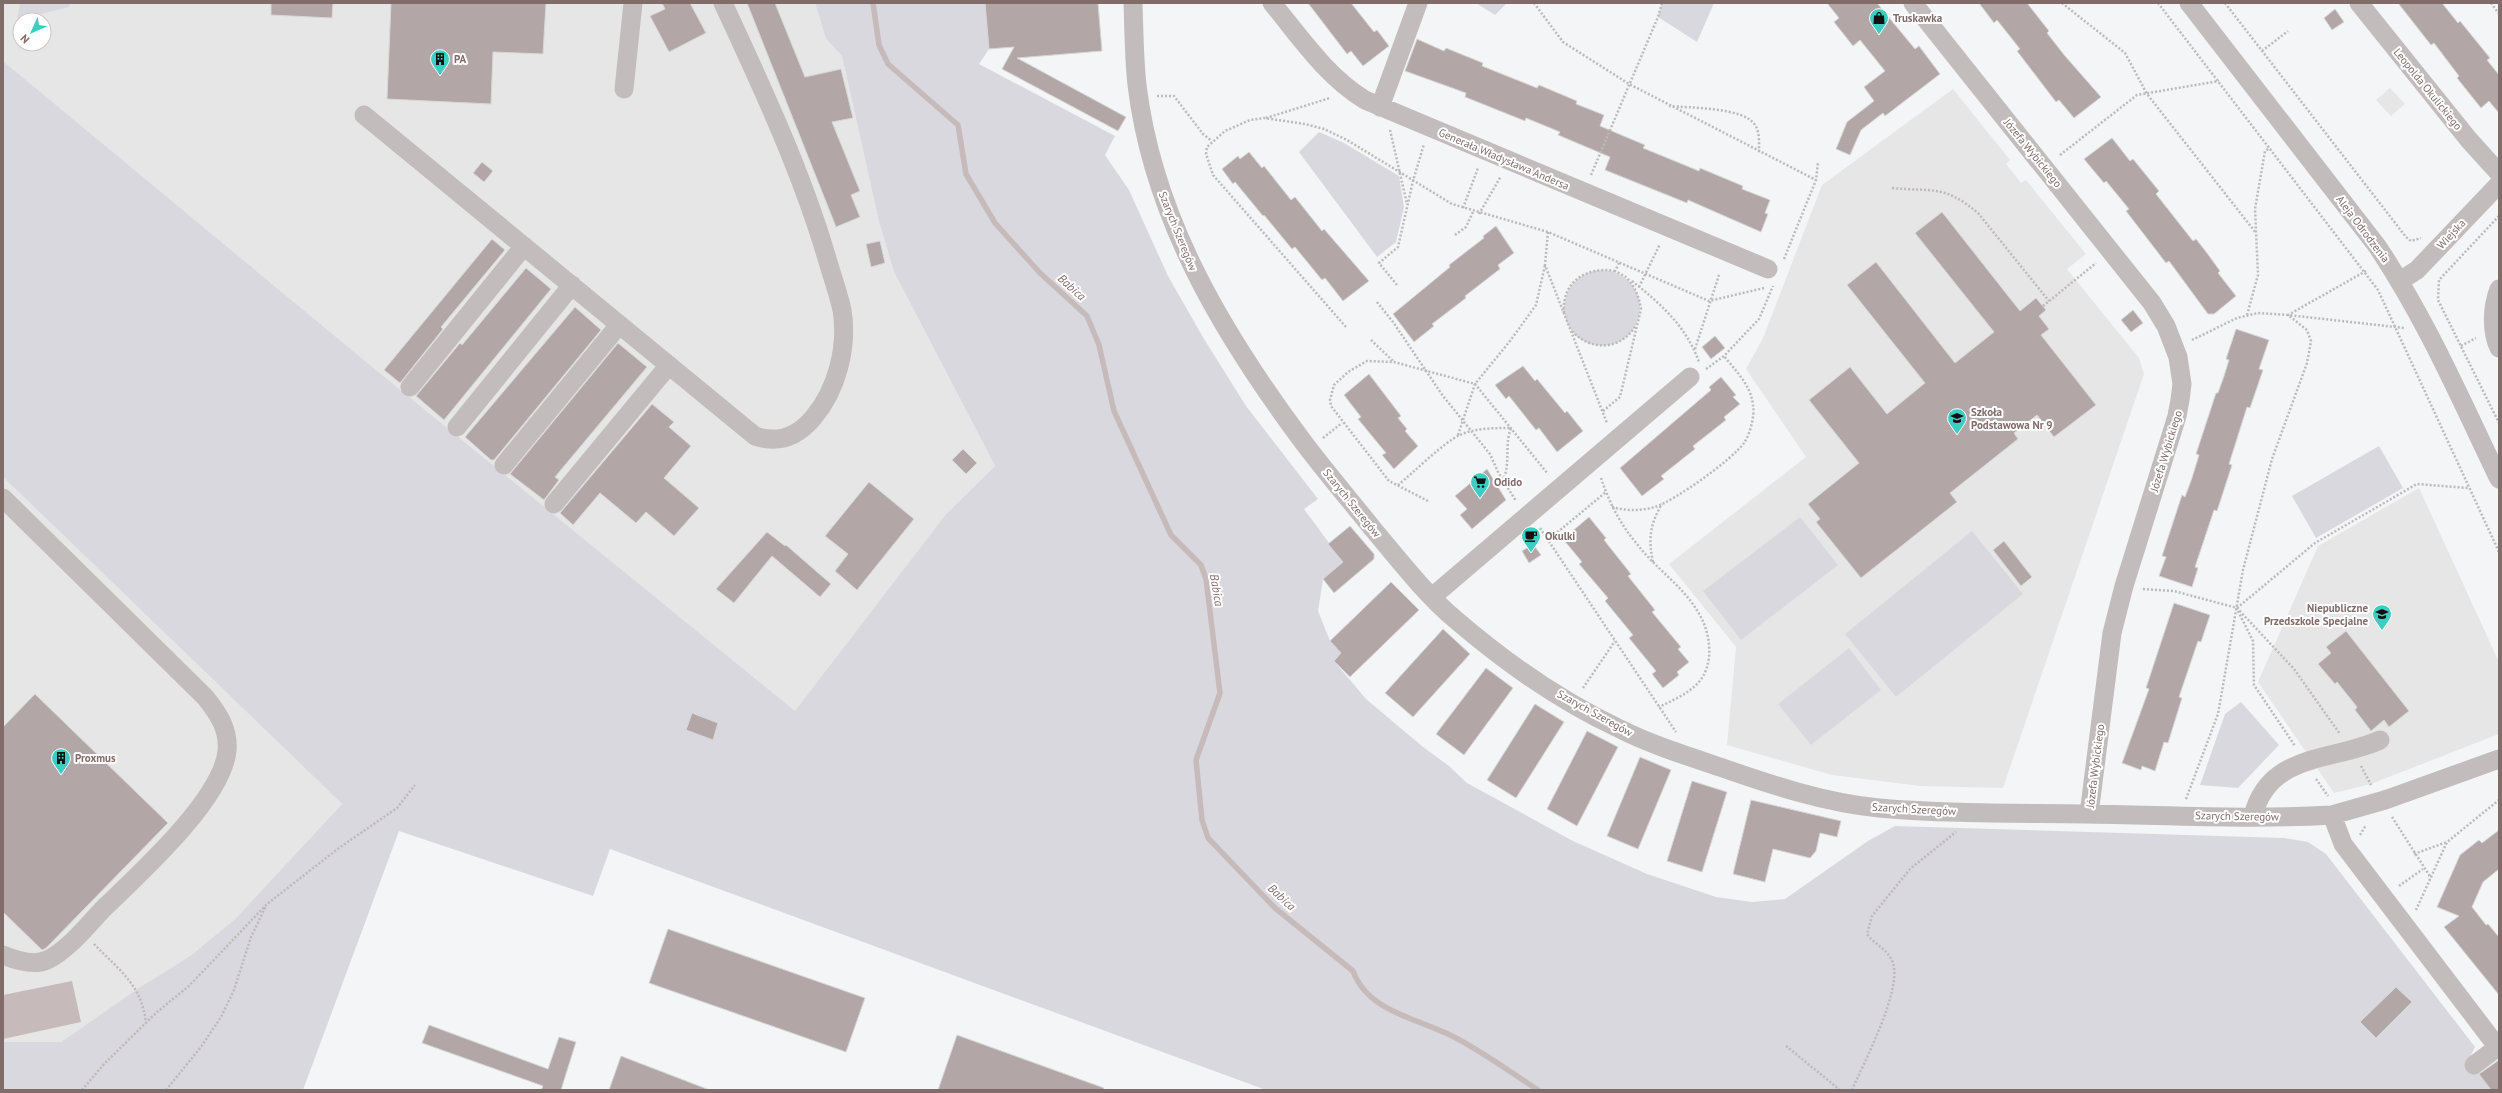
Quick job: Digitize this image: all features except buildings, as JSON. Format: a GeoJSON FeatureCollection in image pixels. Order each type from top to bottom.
{"type":"FeatureCollection","features":[{"type":"Feature","properties":{"kind":"street"},"geometry":{"type":"LineString","coordinates":[[624,89],[633,3]]}},
{"type":"Feature","properties":{"kind":"street"},"geometry":{"type":"LineString","coordinates":[[364,114],[755,436],[776,440],[786,439],[806,427],[828,398],[837,376],[843,329],[842,310],[813,212],[755,72],[723,3]]}},
{"type":"Feature","properties":{"kind":"street","name":"Szarych Szeregów"},"geometry":{"type":"LineString","coordinates":[[1133,3],[1137,86],[1155,173],[1176,229],[1200,283],[1260,384],[1332,479],[1432,597],[1456,620],[1516,666],[1573,703],[1619,729],[1674,751],[1745,776],[1823,797],[1876,808],[1971,812],[2253,816],[2385,800],[2499,759]]}},
{"type":"Feature","properties":{"kind":"street","name":"Generała Władysława Andersa"},"geometry":{"type":"LineString","coordinates":[[1272,3],[1322,65],[1349,90],[1383,109],[1667,227],[1771,277]]}},
{"type":"Feature","properties":{"kind":"street"},"geometry":{"type":"LineString","coordinates":[[1383,109],[1418,3]]}},
{"type":"Feature","properties":{"kind":"street","name":"Józefa Wybickiego"},"geometry":{"type":"LineString","coordinates":[[1913,3],[2152,303],[2166,326],[2178,357],[2182,384],[2178,416],[2124,586],[2112,633],[2090,814]]}},
{"type":"Feature","properties":{"kind":"street","name":"Aleja Odrodzenia"},"geometry":{"type":"LineString","coordinates":[[2189,3],[2377,246],[2400,281],[2423,320],[2499,479]]}},
{"type":"Feature","properties":{"kind":"street","name":"Leopolda Okulickiego"},"geometry":{"type":"LineString","coordinates":[[2359,3],[2469,140],[2499,173]]}},
{"type":"Feature","properties":{"kind":"street","name":"Wiejska"},"geometry":{"type":"LineString","coordinates":[[2400,281],[2417,270],[2499,184]]}},
{"type":"Feature","properties":{"kind":"street"},"geometry":{"type":"LineString","coordinates":[[410,387],[524,246]]}},
{"type":"Feature","properties":{"kind":"street"},"geometry":{"type":"LineString","coordinates":[[457,427],[572,285]]}},
{"type":"Feature","properties":{"kind":"street"},"geometry":{"type":"LineString","coordinates":[[2499,289],[2494,310],[2494,330],[2499,348]]}},
{"type":"Feature","properties":{"kind":"street"},"geometry":{"type":"LineString","coordinates":[[504,465],[619,325]]}},
{"type":"Feature","properties":{"kind":"street"},"geometry":{"type":"LineString","coordinates":[[554,504],[669,365]]}},
{"type":"Feature","properties":{"kind":"street"},"geometry":{"type":"LineString","coordinates":[[1432,597],[1559,488],[1696,374]]}},
{"type":"Feature","properties":{"kind":"street"},"geometry":{"type":"LineString","coordinates":[[3,498],[205,697],[217,713],[226,733],[227,753],[224,763],[206,796],[164,848],[82,931],[55,956],[46,961],[33,962],[3,955]]}},
{"type":"Feature","properties":{"kind":"street"},"geometry":{"type":"LineString","coordinates":[[2253,816],[2256,803],[2268,785],[2277,776],[2305,762],[2352,750],[2380,740]]}},
{"type":"Feature","properties":{"kind":"street"},"geometry":{"type":"LineString","coordinates":[[2328,808],[2343,844],[2498,1048],[2474,1065]]}},
{"type":"Feature","properties":{"kind":"path"},"geometry":{"type":"LineString","coordinates":[[1534,3],[1563,42],[1629,84],[1668,106],[1816,180],[1818,162]]}},
{"type":"Feature","properties":{"kind":"path"},"geometry":{"type":"LineString","coordinates":[[1589,181],[1658,17],[1662,3]]}},
{"type":"Feature","properties":{"kind":"path"},"geometry":{"type":"LineString","coordinates":[[2062,3],[2125,53],[2147,94],[2256,233]]}},
{"type":"Feature","properties":{"kind":"path"},"geometry":{"type":"LineString","coordinates":[[2158,3],[2366,272],[2378,290],[2499,552]]}},
{"type":"Feature","properties":{"kind":"path"},"geometry":{"type":"LineString","coordinates":[[2225,3],[2406,237],[2411,241],[2422,237]]}},
{"type":"Feature","properties":{"kind":"path"},"geometry":{"type":"LineString","coordinates":[[2491,3],[2499,14]]}},
{"type":"Feature","properties":{"kind":"path"},"geometry":{"type":"LineString","coordinates":[[2262,51],[2288,31]]}},
{"type":"Feature","properties":{"kind":"path"},"geometry":{"type":"LineString","coordinates":[[2060,155],[2137,95],[2219,81]]}},
{"type":"Feature","properties":{"kind":"path"},"geometry":{"type":"LineString","coordinates":[[1346,327],[1213,175],[1206,154],[1207,147],[1212,141],[1237,125],[1309,106],[1349,90]]}},
{"type":"Feature","properties":{"kind":"path"},"geometry":{"type":"LineString","coordinates":[[1156,103],[1154,96],[1174,96],[1203,134],[1212,141]]}},
{"type":"Feature","properties":{"kind":"path"},"geometry":{"type":"LineString","coordinates":[[1668,106],[1734,112],[1748,117],[1756,126],[1759,138],[1759,152]]}},
{"type":"Feature","properties":{"kind":"path"},"geometry":{"type":"LineString","coordinates":[[1383,109],[1407,205]]}},
{"type":"Feature","properties":{"kind":"path"},"geometry":{"type":"LineString","coordinates":[[1264,118],[1324,129],[1346,140],[1413,181],[1463,208],[1479,214],[1548,232],[1709,302],[1771,277]]}},
{"type":"Feature","properties":{"kind":"path"},"geometry":{"type":"LineString","coordinates":[[1397,285],[1379,262],[1398,247],[1413,181],[1429,128]]}},
{"type":"Feature","properties":{"kind":"path"},"geometry":{"type":"LineString","coordinates":[[2247,315],[2258,275],[2255,209],[2265,151],[2270,148]]}},
{"type":"Feature","properties":{"kind":"path"},"geometry":{"type":"LineString","coordinates":[[2055,149],[2064,161]]}},
{"type":"Feature","properties":{"kind":"path"},"geometry":{"type":"LineString","coordinates":[[1463,208],[1485,151]]}},
{"type":"Feature","properties":{"kind":"path"},"geometry":{"type":"LineString","coordinates":[[1479,214],[1498,185],[1508,161]]}},
{"type":"Feature","properties":{"kind":"path"},"geometry":{"type":"LineString","coordinates":[[1892,188],[1938,190],[1964,202],[1978,212],[2049,301]]}},
{"type":"Feature","properties":{"kind":"path"},"geometry":{"type":"LineString","coordinates":[[1455,235],[1466,227],[1473,212]]}},
{"type":"Feature","properties":{"kind":"path"},"geometry":{"type":"LineString","coordinates":[[2499,216],[2439,280],[2437,288],[2438,300],[2499,423]]}},
{"type":"Feature","properties":{"kind":"path"},"geometry":{"type":"LineString","coordinates":[[1639,287],[1667,227]]}},
{"type":"Feature","properties":{"kind":"path"},"geometry":{"type":"LineString","coordinates":[[1458,436],[1475,384],[1487,366],[1510,341],[1536,305],[1545,265],[1548,232]]}},
{"type":"Feature","properties":{"kind":"path"},"geometry":{"type":"LineString","coordinates":[[1616,271],[1619,263]]}},
{"type":"Feature","properties":{"kind":"path"},"geometry":{"type":"LineString","coordinates":[[1545,265],[1564,318],[1570,329],[1603,411],[1613,443]]}},
{"type":"Feature","properties":{"kind":"path"},"geometry":{"type":"LineString","coordinates":[[1564,318],[1563,306],[1566,294],[1576,279],[1592,270],[1604,269],[1616,271],[1639,287],[1676,320],[1695,349]]}},
{"type":"Feature","properties":{"kind":"path"},"geometry":{"type":"LineString","coordinates":[[2288,315],[2366,272]]}},
{"type":"Feature","properties":{"kind":"path"},"geometry":{"type":"LineString","coordinates":[[1696,374],[1695,349],[1719,275]]}},
{"type":"Feature","properties":{"kind":"path"},"geometry":{"type":"LineString","coordinates":[[1603,411],[1620,397],[1641,309],[1639,297],[1634,286],[1626,277]]}},
{"type":"Feature","properties":{"kind":"path"},"geometry":{"type":"LineString","coordinates":[[2043,306],[2075,280]]}},
{"type":"Feature","properties":{"kind":"path"},"geometry":{"type":"LineString","coordinates":[[1377,302],[1393,322],[1442,396],[1464,420],[1490,454],[1503,481],[1548,540],[1672,727]]}},
{"type":"Feature","properties":{"kind":"path"},"geometry":{"type":"LineString","coordinates":[[2192,340],[2247,315],[2258,313],[2408,328]]}},
{"type":"Feature","properties":{"kind":"path"},"geometry":{"type":"LineString","coordinates":[[2193,803],[2185,803],[2218,714],[2243,570],[2272,460],[2309,352],[2311,341],[2307,330],[2288,315]]}},
{"type":"Feature","properties":{"kind":"path"},"geometry":{"type":"LineString","coordinates":[[1570,329],[1578,338],[1600,346],[1612,345],[1623,340],[1632,332],[1638,321]]}},
{"type":"Feature","properties":{"kind":"path"},"geometry":{"type":"LineString","coordinates":[[2190,336],[2194,347]]}},
{"type":"Feature","properties":{"kind":"path"},"geometry":{"type":"LineString","coordinates":[[1371,340],[1394,362]]}},
{"type":"Feature","properties":{"kind":"path"},"geometry":{"type":"LineString","coordinates":[[1612,507],[1637,510],[1662,504],[1715,470],[1744,443],[1750,428],[1754,406],[1745,383],[1724,356]]}},
{"type":"Feature","properties":{"kind":"path"},"geometry":{"type":"LineString","coordinates":[[1428,501],[1389,481],[1342,423],[1330,400],[1334,385],[1338,380],[1367,361],[1394,362],[1475,384],[1559,488]]}},
{"type":"Feature","properties":{"kind":"path"},"geometry":{"type":"LineString","coordinates":[[1322,439],[1342,423]]}},
{"type":"Feature","properties":{"kind":"path"},"geometry":{"type":"LineString","coordinates":[[1398,486],[1458,436],[1472,431],[1511,428]]}},
{"type":"Feature","properties":{"kind":"path"},"geometry":{"type":"LineString","coordinates":[[1503,481],[1508,468],[1507,438],[1511,428]]}},
{"type":"Feature","properties":{"kind":"path"},"geometry":{"type":"LineString","coordinates":[[1597,456],[1606,492],[1612,507],[1637,545],[1698,612],[1709,650],[1709,663],[1697,684],[1685,694],[1659,707]]}},
{"type":"Feature","properties":{"kind":"path"},"geometry":{"type":"LineString","coordinates":[[2237,608],[2315,543],[2417,484],[2469,488]]}},
{"type":"Feature","properties":{"kind":"path"},"geometry":{"type":"LineString","coordinates":[[1548,540],[1606,492]]}},
{"type":"Feature","properties":{"kind":"path"},"geometry":{"type":"LineString","coordinates":[[1653,562],[1649,537],[1651,525],[1662,504]]}},
{"type":"Feature","properties":{"kind":"path"},"geometry":{"type":"LineString","coordinates":[[2139,588],[2174,591],[2237,608],[2294,669],[2352,750],[2371,784]]}},
{"type":"Feature","properties":{"kind":"path"},"geometry":{"type":"LineString","coordinates":[[2237,608],[2253,641],[2254,685],[2325,794],[2332,800],[2328,808]]}},
{"type":"Feature","properties":{"kind":"path"},"geometry":{"type":"LineString","coordinates":[[1582,690],[1615,640]]}},
{"type":"Feature","properties":{"kind":"path"},"geometry":{"type":"LineString","coordinates":[[82,1090],[104,1064],[146,1023],[190,986],[267,904],[338,848],[397,808],[415,785]]}},
{"type":"Feature","properties":{"kind":"path"},"geometry":{"type":"LineString","coordinates":[[2414,854],[2447,842],[2499,800]]}},
{"type":"Feature","properties":{"kind":"path"},"geometry":{"type":"LineString","coordinates":[[1852,1090],[1886,1014],[1895,976],[1888,953],[1867,934],[1872,916],[1910,870],[1962,827],[1971,812]]}},
{"type":"Feature","properties":{"kind":"path"},"geometry":{"type":"LineString","coordinates":[[2390,813],[2423,869],[2430,878]]}},
{"type":"Feature","properties":{"kind":"path"},"geometry":{"type":"LineString","coordinates":[[2359,841],[2362,830],[2367,824]]}},
{"type":"Feature","properties":{"kind":"path"},"geometry":{"type":"LineString","coordinates":[[2415,912],[2447,842]]}},
{"type":"Feature","properties":{"kind":"path"},"geometry":{"type":"LineString","coordinates":[[2398,886],[2423,869]]}},
{"type":"Feature","properties":{"kind":"path"},"geometry":{"type":"LineString","coordinates":[[166,1090],[201,1047],[221,1017],[234,990],[251,937],[267,904]]}},
{"type":"Feature","properties":{"kind":"path"},"geometry":{"type":"LineString","coordinates":[[82,931],[137,989],[144,1007],[146,1023]]}},
{"type":"Feature","properties":{"kind":"path"},"geometry":{"type":"LineString","coordinates":[[1786,1046],[1840,1090]]}},
{"type":"Feature","properties":{"kind":"shaded area"},"geometry":{"type":"Polygon","coordinates":[[[3,3],[815,3],[826,39],[842,56],[879,222],[894,272],[995,466],[946,514],[795,712],[370,365],[3,61],[3,3]]]}},
{"type":"Feature","properties":{"kind":"shaded area"},"geometry":{"type":"Polygon","coordinates":[[[20,3],[70,3],[69,7],[49,12],[18,12],[20,3]]]}},
{"type":"Feature","properties":{"kind":"shaded area"},"geometry":{"type":"Polygon","coordinates":[[[815,3],[985,3],[989,49],[979,64],[1115,136],[1105,155],[1129,190],[1168,276],[1204,339],[1246,406],[1318,499],[1304,509],[1343,562],[1323,579],[1318,611],[1330,641],[1341,653],[1334,661],[1366,699],[1423,747],[1449,766],[1467,783],[1573,841],[1647,874],[1716,897],[1752,902],[1785,899],[1868,841],[1895,826],[2284,838],[2308,842],[2326,854],[2475,1047],[2469,1059],[2491,1090],[1266,1090],[610,849],[593,896],[399,831],[303,1090],[3,1090],[3,1042],[61,1042],[137,989],[190,956],[235,919],[342,804],[3,477],[3,61],[370,365],[795,711],[946,514],[995,466],[894,272],[879,222],[842,56],[826,39],[815,3]]]}},
{"type":"Feature","properties":{"kind":"shaded area"},"geometry":{"type":"Polygon","coordinates":[[[1476,3],[1507,3],[1495,15],[1476,3]]]}},
{"type":"Feature","properties":{"kind":"shaded area"},"geometry":{"type":"Polygon","coordinates":[[[1662,3],[1714,3],[1697,42],[1658,17],[1662,3]]]}},
{"type":"Feature","properties":{"kind":"shaded area"},"geometry":{"type":"Polygon","coordinates":[[[2390,88],[2405,104],[2391,116],[2376,100],[2390,88]]]}},
{"type":"Feature","properties":{"kind":"shaded area","name":"Szkoła Podstawowa Nr 9"},"geometry":{"type":"Polygon","coordinates":[[[1953,89],[2010,160],[2006,164],[2021,183],[2026,180],[2086,254],[2067,269],[2139,358],[2144,374],[2003,788],[1920,786],[1832,775],[1727,745],[1736,647],[1669,564],[1806,457],[1746,369],[1763,338],[1822,185],[1953,89]]]}},
{"type":"Feature","properties":{"kind":"shaded area"},"geometry":{"type":"Polygon","coordinates":[[[1319,132],[1344,143],[1399,176],[1404,207],[1396,242],[1377,257],[1299,152],[1319,132]]]}},
{"type":"Feature","properties":{"kind":"shaded area"},"geometry":{"type":"Polygon","coordinates":[[[1594,270],[1610,270],[1623,276],[1634,287],[1640,300],[1638,323],[1623,340],[1610,346],[1594,346],[1581,340],[1566,323],[1564,316],[1564,300],[1570,287],[1587,272],[1594,270]]]}},
{"type":"Feature","properties":{"kind":"shaded area"},"geometry":{"type":"Polygon","coordinates":[[[2379,446],[2403,488],[2316,538],[2292,496],[2379,446]]]}},
{"type":"Feature","properties":{"kind":"shaded area","name":"Proxmus"},"geometry":{"type":"Polygon","coordinates":[[[3,477],[342,804],[235,919],[190,956],[137,989],[61,1042],[3,1042],[3,477]]]}},
{"type":"Feature","properties":{"kind":"shaded area","name":"Niepubliczne Przedszkole Specjalne"},"geometry":{"type":"Polygon","coordinates":[[[2419,488],[2499,662],[2499,734],[2371,784],[2334,793],[2258,682],[2318,546],[2419,488]]]}},
{"type":"Feature","properties":{"kind":"shaded area"},"geometry":{"type":"Polygon","coordinates":[[[1800,517],[1838,565],[1741,640],[1703,591],[1800,517]]]}},
{"type":"Feature","properties":{"kind":"shaded area"},"geometry":{"type":"Polygon","coordinates":[[[1972,531],[2023,594],[1896,697],[1845,634],[1972,531]]]}},
{"type":"Feature","properties":{"kind":"shaded area"},"geometry":{"type":"Polygon","coordinates":[[[1849,648],[1881,690],[1811,745],[1778,704],[1849,648]]]}},
{"type":"Feature","properties":{"kind":"shaded area"},"geometry":{"type":"Polygon","coordinates":[[[2241,702],[2279,745],[2238,788],[2200,785],[2225,714],[2241,702]]]}},
{"type":"Feature","properties":{"kind":"shaded area"},"geometry":{"type":"Polygon","coordinates":[[[72,981],[81,1022],[3,1039],[3,995],[72,981]]]}},
{"type":"Feature","properties":{"kind":"waterway","name":"Babica"},"geometry":{"type":"LineString","coordinates":[[873,3],[879,45],[888,64],[958,125],[966,174],[995,223],[1040,273],[1087,316],[1099,345],[1114,411],[1171,535],[1201,565],[1206,579],[1220,693],[1196,760],[1202,820],[1208,838],[1275,908],[1353,971],[1360,985],[1370,996],[1395,1012],[1463,1042],[1538,1090]]}},
{"type":"Feature","properties":{"kind":"place","name":"Truskawka"},"geometry":{"type":"Point","coordinates":[1879,35]}},
{"type":"Feature","properties":{"kind":"place","name":"PA"},"geometry":{"type":"Point","coordinates":[440,76]}},
{"type":"Feature","properties":{"kind":"place","name":"Szkoła Podstawowa Nr 9"},"geometry":{"type":"Point","coordinates":[1957,435]}},
{"type":"Feature","properties":{"kind":"place","name":"Odido"},"geometry":{"type":"Point","coordinates":[1480,499]}},
{"type":"Feature","properties":{"kind":"place","name":"Okulki"},"geometry":{"type":"Point","coordinates":[1531,553]}},
{"type":"Feature","properties":{"kind":"place","name":"Niepubliczne Przedszkole Specjalne"},"geometry":{"type":"Point","coordinates":[2382,631]}},
{"type":"Feature","properties":{"kind":"place","name":"Proxmus"},"geometry":{"type":"Point","coordinates":[61,775]}}]}
